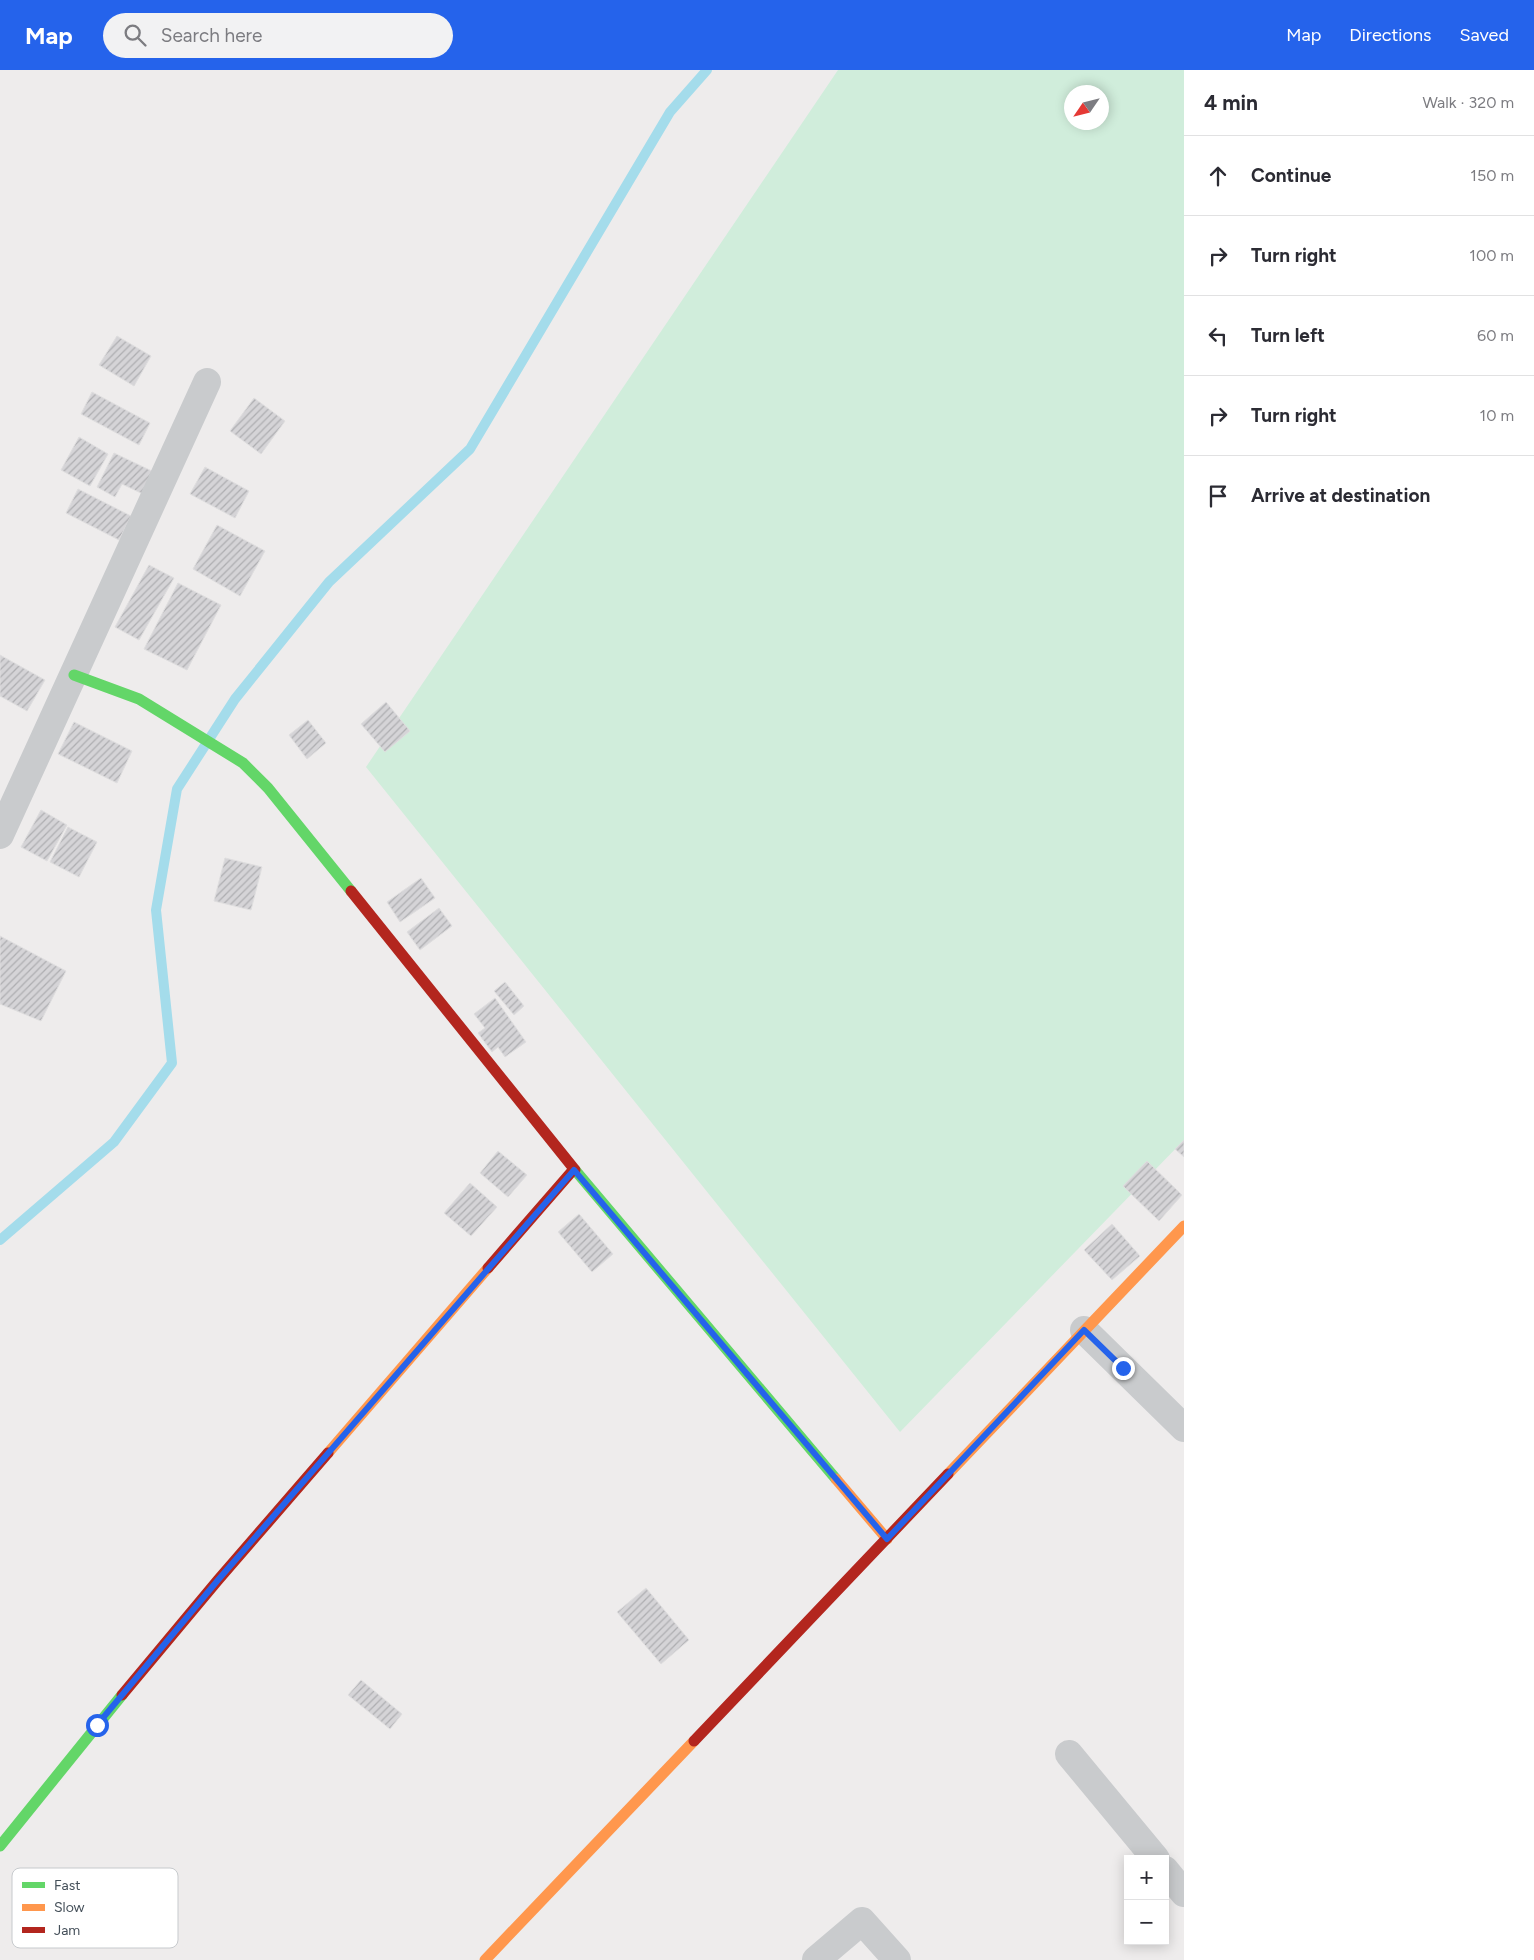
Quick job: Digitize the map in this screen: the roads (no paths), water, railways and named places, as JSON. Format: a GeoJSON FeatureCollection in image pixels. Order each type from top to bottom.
{"type":"FeatureCollection","features":[{"type":"Feature","properties":{"kind":"street"},"geometry":{"type":"LineString","coordinates":[[0,835],[207,382]]}},
{"type":"Feature","properties":{"kind":"street"},"geometry":{"type":"LineString","coordinates":[[74,675],[139,699],[243,763],[268,788],[574,1170],[887,1539]]}},
{"type":"Feature","properties":{"kind":"street"},"geometry":{"type":"LineString","coordinates":[[0,1846],[61,1769],[212,1588],[574,1170]]}},
{"type":"Feature","properties":{"kind":"street"},"geometry":{"type":"LineString","coordinates":[[485,1960],[1184,1226]]}},
{"type":"Feature","properties":{"kind":"street"},"geometry":{"type":"LineString","coordinates":[[1084,1330],[1184,1428]]}},
{"type":"Feature","properties":{"kind":"street"},"geometry":{"type":"LineString","coordinates":[[1069,1754],[1153,1855]]}},
{"type":"Feature","properties":{"kind":"street"},"geometry":{"type":"LineString","coordinates":[[1169,1875],[1184,1893]]}},
{"type":"Feature","properties":{"kind":"street"},"geometry":{"type":"LineString","coordinates":[[816,1960],[862,1921],[897,1960]]}},
{"type":"Feature","properties":{"kind":"waterway"},"geometry":{"type":"LineString","coordinates":[[0,1240],[114,1142],[172,1063],[156,910],[177,789],[235,699],[329,582],[470,449],[670,112],[707,70]]}}]}
